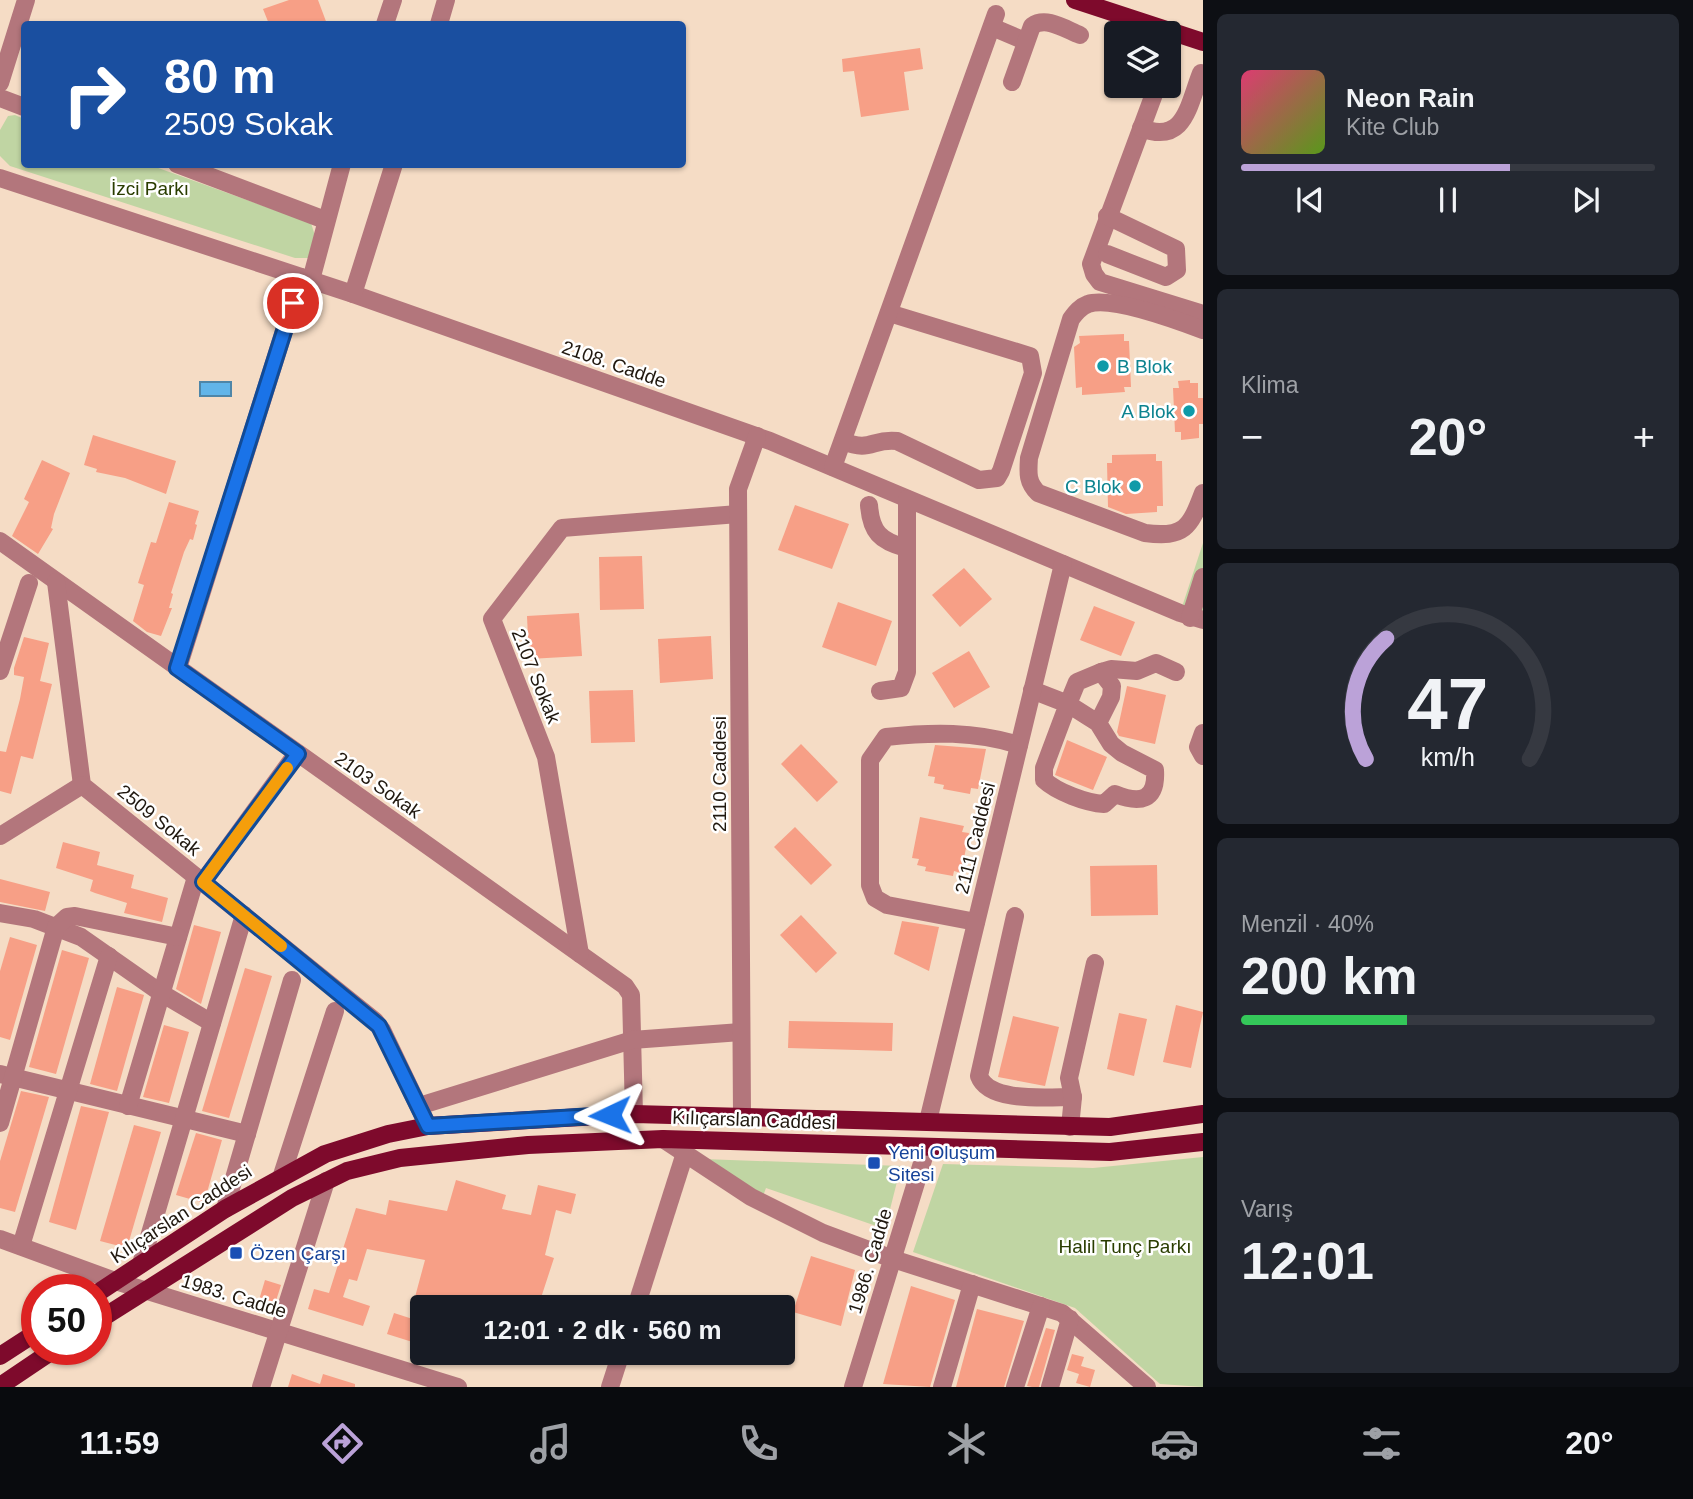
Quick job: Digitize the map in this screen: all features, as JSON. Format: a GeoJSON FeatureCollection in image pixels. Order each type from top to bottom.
{"type":"FeatureCollection","features":[{"type":"Feature","properties":{"kind":"main road"},"geometry":{"type":"LineString","coordinates":[[1075,0],[1203,42]]}},
{"type":"Feature","properties":{"kind":"main road","name":"Kılıçarslan Caddesi"},"geometry":{"type":"LineString","coordinates":[[112,1283],[282,1175],[325,1154],[356,1143],[428,1126],[634,1114],[1070,1126],[1153,1124],[1203,1114]]}},
{"type":"Feature","properties":{"kind":"main road"},"geometry":{"type":"LineString","coordinates":[[927,1147],[928,1121]]}},
{"type":"Feature","properties":{"kind":"main road","name":"Kılıçarslan Caddesi"},"geometry":{"type":"LineString","coordinates":[[112,1311],[326,1181],[371,1164],[452,1151],[663,1139],[1110,1152],[1203,1142]]}},
{"type":"Feature","properties":{"kind":"main road"},"geometry":{"type":"LineString","coordinates":[[0,1356],[21,1342]]}},
{"type":"Feature","properties":{"kind":"main road"},"geometry":{"type":"LineString","coordinates":[[0,1386],[31,1365]]}},
{"type":"Feature","properties":{"kind":"street"},"geometry":{"type":"LineString","coordinates":[[0,83],[5,50],[26,0]]}},
{"type":"Feature","properties":{"kind":"street"},"geometry":{"type":"LineString","coordinates":[[386,21],[393,0]]}},
{"type":"Feature","properties":{"kind":"street"},"geometry":{"type":"LineString","coordinates":[[440,21],[446,0]]}},
{"type":"Feature","properties":{"kind":"street"},"geometry":{"type":"LineString","coordinates":[[833,467],[994,21],[1025,41]]}},
{"type":"Feature","properties":{"kind":"street"},"geometry":{"type":"LineString","coordinates":[[1012,82],[1031,26],[1038,21],[1080,35]]}},
{"type":"Feature","properties":{"kind":"street"},"geometry":{"type":"LineString","coordinates":[[1141,128],[1155,134],[1170,132],[1181,124],[1201,74]]}},
{"type":"Feature","properties":{"kind":"street"},"geometry":{"type":"LineString","coordinates":[[0,98],[21,106]]}},
{"type":"Feature","properties":{"kind":"street"},"geometry":{"type":"LineString","coordinates":[[1152,98],[1091,264],[1100,282],[1203,314]]}},
{"type":"Feature","properties":{"kind":"street"},"geometry":{"type":"LineString","coordinates":[[188,168],[325,220]]}},
{"type":"Feature","properties":{"kind":"street"},"geometry":{"type":"LineString","coordinates":[[177,668],[341,168]]}},
{"type":"Feature","properties":{"kind":"street"},"geometry":{"type":"LineString","coordinates":[[353,294],[393,168]]}},
{"type":"Feature","properties":{"kind":"street","name":"2108. Cadde"},"geometry":{"type":"LineString","coordinates":[[0,178],[353,294],[757,436],[1196,619]]}},
{"type":"Feature","properties":{"kind":"street"},"geometry":{"type":"LineString","coordinates":[[1107,216],[1176,249],[1177,270],[1166,277],[1107,254]]}},
{"type":"Feature","properties":{"kind":"street"},"geometry":{"type":"LineString","coordinates":[[1203,330],[1154,312],[1089,303],[1079,309],[1071,318],[1029,458],[1028,473],[1030,485],[1038,493],[1145,533],[1164,536],[1177,534],[1186,526],[1195,516],[1203,493]]}},
{"type":"Feature","properties":{"kind":"street"},"geometry":{"type":"LineString","coordinates":[[842,441],[859,448],[886,440],[897,441],[979,480],[997,478],[1001,471],[1033,373],[1030,356],[889,313]]}},
{"type":"Feature","properties":{"kind":"street","name":"2110 Caddesi"},"geometry":{"type":"LineString","coordinates":[[742,1115],[738,485],[757,436]]}},
{"type":"Feature","properties":{"kind":"street"},"geometry":{"type":"LineString","coordinates":[[880,691],[901,688],[907,672],[907,499]]}},
{"type":"Feature","properties":{"kind":"street"},"geometry":{"type":"LineString","coordinates":[[869,505],[870,525],[877,536],[906,548]]}},
{"type":"Feature","properties":{"kind":"street","name":"2107 Sokak"},"geometry":{"type":"LineString","coordinates":[[579,954],[546,757],[492,625],[494,614],[562,528],[738,514]]}},
{"type":"Feature","properties":{"kind":"street","name":"2103 Sokak"},"geometry":{"type":"LineString","coordinates":[[0,541],[629,990],[634,1114]]}},
{"type":"Feature","properties":{"kind":"street","name":"2111 Caddesi"},"geometry":{"type":"LineString","coordinates":[[928,1121],[1063,564]]}},
{"type":"Feature","properties":{"kind":"street"},"geometry":{"type":"LineString","coordinates":[[1196,619],[1203,577]]}},
{"type":"Feature","properties":{"kind":"street"},"geometry":{"type":"LineString","coordinates":[[1,834],[82,785],[56,582]]}},
{"type":"Feature","properties":{"kind":"street"},"geometry":{"type":"LineString","coordinates":[[0,671],[29,583]]}},
{"type":"Feature","properties":{"kind":"street"},"geometry":{"type":"LineString","coordinates":[[1032,690],[1068,704],[1098,723],[1111,744],[1155,770],[1152,790],[1146,798],[1140,800],[1115,794],[1104,804],[1095,804],[1050,786],[1044,780],[1044,768],[1068,704],[1077,682],[1111,668],[1137,671],[1156,663],[1176,671]]}},
{"type":"Feature","properties":{"kind":"street"},"geometry":{"type":"LineString","coordinates":[[1098,723],[1111,697],[1112,686],[1101,673]]}},
{"type":"Feature","properties":{"kind":"street"},"geometry":{"type":"LineString","coordinates":[[976,922],[887,905],[875,898],[870,885],[870,760],[886,737],[903,735],[961,733],[1019,745]]}},
{"type":"Feature","properties":{"kind":"street"},"geometry":{"type":"LineString","coordinates":[[1203,733],[1198,747],[1203,756]]}},
{"type":"Feature","properties":{"kind":"street"},"geometry":{"type":"LineString","coordinates":[[128,1107],[178,937],[199,879],[298,754]]}},
{"type":"Feature","properties":{"kind":"street","name":"2509 Sokak"},"geometry":{"type":"LineString","coordinates":[[82,785],[379,1026],[428,1126]]}},
{"type":"Feature","properties":{"kind":"street"},"geometry":{"type":"LineString","coordinates":[[0,913],[34,919],[81,937],[162,993],[212,1023]]}},
{"type":"Feature","properties":{"kind":"street"},"geometry":{"type":"LineString","coordinates":[[141,1264],[243,915]]}},
{"type":"Feature","properties":{"kind":"street"},"geometry":{"type":"LineString","coordinates":[[0,1123],[6,1076],[56,927],[67,917],[75,916],[178,937]]}},
{"type":"Feature","properties":{"kind":"street"},"geometry":{"type":"LineString","coordinates":[[1015,916],[979,1076],[982,1084],[995,1093],[1073,1097]]}},
{"type":"Feature","properties":{"kind":"street"},"geometry":{"type":"LineString","coordinates":[[21,1246],[109,956]]}},
{"type":"Feature","properties":{"kind":"street"},"geometry":{"type":"LineString","coordinates":[[1070,1126],[1073,1097],[1069,1078],[1095,963]]}},
{"type":"Feature","properties":{"kind":"street"},"geometry":{"type":"LineString","coordinates":[[225,1209],[292,980]]}},
{"type":"Feature","properties":{"kind":"street"},"geometry":{"type":"LineString","coordinates":[[282,1175],[335,1011]]}},
{"type":"Feature","properties":{"kind":"street"},"geometry":{"type":"LineString","coordinates":[[419,1106],[632,1040],[741,1032]]}},
{"type":"Feature","properties":{"kind":"street"},"geometry":{"type":"LineString","coordinates":[[6,1076],[184,1121],[247,1134]]}},
{"type":"Feature","properties":{"kind":"street"},"geometry":{"type":"LineString","coordinates":[[663,1139],[783,1214],[893,1259],[1062,1313],[1144,1386]]}},
{"type":"Feature","properties":{"kind":"street","name":"1986. Cadde"},"geometry":{"type":"LineString","coordinates":[[853,1387],[927,1147]]}},
{"type":"Feature","properties":{"kind":"street"},"geometry":{"type":"LineString","coordinates":[[640,1295],[685,1153]]}},
{"type":"Feature","properties":{"kind":"street"},"geometry":{"type":"LineString","coordinates":[[261,1387],[326,1181]]}},
{"type":"Feature","properties":{"kind":"street","name":"1983. Cadde"},"geometry":{"type":"LineString","coordinates":[[0,1238],[115,1281],[458,1387]]}},
{"type":"Feature","properties":{"kind":"street"},"geometry":{"type":"LineString","coordinates":[[942,1387],[972,1284]]}},
{"type":"Feature","properties":{"kind":"street"},"geometry":{"type":"LineString","coordinates":[[1015,1387],[1041,1306]]}},
{"type":"Feature","properties":{"kind":"street"},"geometry":{"type":"LineString","coordinates":[[1050,1387],[1070,1319]]}},
{"type":"Feature","properties":{"kind":"street"},"geometry":{"type":"LineString","coordinates":[[610,1387],[617,1365]]}},
{"type":"Feature","properties":{"kind":"green space","name":"İzci Parkı"},"geometry":{"type":"Polygon","coordinates":[[[8,116],[21,118],[21,168],[158,168],[311,223],[316,239],[309,258],[295,258],[10,166],[0,156],[0,130],[8,116]]]}},
{"type":"Feature","properties":{"kind":"green space"},"geometry":{"type":"Polygon","coordinates":[[[1203,543],[1203,616],[1180,613],[1203,543]]]}},
{"type":"Feature","properties":{"kind":"green space","name":"Halil Tunç Parkı"},"geometry":{"type":"Polygon","coordinates":[[[1203,1157],[1203,1387],[1160,1384],[1075,1308],[913,1252],[943,1164],[1093,1168],[1203,1157]]]}},
{"type":"Feature","properties":{"kind":"green space"},"geometry":{"type":"Polygon","coordinates":[[[703,1159],[901,1166],[885,1229],[766,1188],[763,1196],[703,1159]]]}},
{"type":"Feature","properties":{"kind":"water"},"geometry":{"type":"Polygon","coordinates":[[[200,382],[231,382],[231,396],[200,396],[200,382]]]}},
{"type":"Feature","properties":{"kind":"building"},"geometry":{"type":"Polygon","coordinates":[[[289,0],[318,0],[326,21],[268,21],[263,9],[289,0]]]}},
{"type":"Feature","properties":{"kind":"building"},"geometry":{"type":"Polygon","coordinates":[[[920,48],[923,69],[904,72],[909,110],[861,117],[854,71],[843,72],[842,59],[920,48]]]}},
{"type":"Feature","properties":{"kind":"building","name":"B Blok"},"geometry":{"type":"Polygon","coordinates":[[[1124,334],[1124,341],[1129,341],[1131,387],[1124,387],[1125,392],[1082,395],[1082,387],[1076,388],[1074,347],[1080,343],[1079,336],[1124,334]]]}},
{"type":"Feature","properties":{"kind":"building","name":"A Blok"},"geometry":{"type":"Polygon","coordinates":[[[1190,380],[1190,383],[1198,383],[1198,398],[1203,398],[1203,424],[1199,424],[1199,438],[1181,440],[1181,432],[1175,432],[1173,388],[1179,388],[1178,381],[1190,380]]]}},
{"type":"Feature","properties":{"kind":"building"},"geometry":{"type":"Polygon","coordinates":[[[93,435],[176,461],[166,494],[125,478],[96,472],[97,469],[84,465],[93,435]]]}},
{"type":"Feature","properties":{"kind":"building","name":"C Blok"},"geometry":{"type":"Polygon","coordinates":[[[1156,454],[1156,461],[1162,461],[1163,506],[1157,506],[1157,512],[1126,514],[1108,507],[1107,463],[1112,463],[1112,455],[1156,454]]]}},
{"type":"Feature","properties":{"kind":"building"},"geometry":{"type":"Polygon","coordinates":[[[42,460],[70,473],[54,514],[53,529],[38,554],[12,536],[29,502],[24,499],[42,460]]]}},
{"type":"Feature","properties":{"kind":"building"},"geometry":{"type":"Polygon","coordinates":[[[169,502],[199,511],[193,540],[190,539],[184,552],[171,593],[173,594],[169,608],[172,608],[161,636],[147,632],[133,621],[144,585],[138,583],[151,542],[156,543],[169,502]]]}},
{"type":"Feature","properties":{"kind":"building"},"geometry":{"type":"Polygon","coordinates":[[[795,505],[849,524],[832,569],[778,550],[795,505]]]}},
{"type":"Feature","properties":{"kind":"building"},"geometry":{"type":"Polygon","coordinates":[[[642,556],[644,609],[600,610],[599,557],[642,556]]]}},
{"type":"Feature","properties":{"kind":"building"},"geometry":{"type":"Polygon","coordinates":[[[964,568],[992,599],[960,627],[932,595],[964,568]]]}},
{"type":"Feature","properties":{"kind":"building"},"geometry":{"type":"Polygon","coordinates":[[[838,602],[892,621],[876,666],[822,647],[838,602]]]}},
{"type":"Feature","properties":{"kind":"building"},"geometry":{"type":"Polygon","coordinates":[[[1094,606],[1135,622],[1121,656],[1080,640],[1094,606]]]}},
{"type":"Feature","properties":{"kind":"building"},"geometry":{"type":"Polygon","coordinates":[[[579,613],[582,656],[529,659],[527,616],[579,613]]]}},
{"type":"Feature","properties":{"kind":"building"},"geometry":{"type":"Polygon","coordinates":[[[711,636],[713,679],[660,683],[658,639],[711,636]]]}},
{"type":"Feature","properties":{"kind":"building"},"geometry":{"type":"Polygon","coordinates":[[[24,637],[49,643],[40,681],[52,684],[33,759],[21,756],[11,794],[0,791],[0,751],[6,752],[20,699],[24,677],[14,675],[14,668],[24,637]]]}},
{"type":"Feature","properties":{"kind":"building"},"geometry":{"type":"Polygon","coordinates":[[[969,651],[990,687],[954,708],[932,673],[969,651]]]}},
{"type":"Feature","properties":{"kind":"building"},"geometry":{"type":"Polygon","coordinates":[[[1127,686],[1166,695],[1155,744],[1119,736],[1117,732],[1127,686]]]}},
{"type":"Feature","properties":{"kind":"building"},"geometry":{"type":"Polygon","coordinates":[[[633,690],[635,742],[591,743],[589,691],[633,690]]]}},
{"type":"Feature","properties":{"kind":"building"},"geometry":{"type":"Polygon","coordinates":[[[1067,740],[1107,757],[1093,790],[1055,775],[1067,740]]]}},
{"type":"Feature","properties":{"kind":"building"},"geometry":{"type":"Polygon","coordinates":[[[801,744],[838,782],[817,802],[781,764],[801,744]]]}},
{"type":"Feature","properties":{"kind":"building"},"geometry":{"type":"Polygon","coordinates":[[[935,745],[986,749],[978,789],[971,788],[970,794],[943,789],[944,785],[934,783],[935,777],[928,776],[935,745]]]}},
{"type":"Feature","properties":{"kind":"building"},"geometry":{"type":"Polygon","coordinates":[[[920,817],[964,826],[962,832],[969,833],[961,873],[954,871],[953,876],[925,871],[926,867],[917,865],[919,859],[912,858],[920,817]]]}},
{"type":"Feature","properties":{"kind":"building"},"geometry":{"type":"Polygon","coordinates":[[[795,827],[832,865],[811,885],[774,847],[795,827]]]}},
{"type":"Feature","properties":{"kind":"building"},"geometry":{"type":"Polygon","coordinates":[[[63,842],[100,852],[97,865],[134,875],[131,888],[168,898],[162,922],[124,913],[127,903],[90,891],[93,880],[56,868],[63,842]]]}},
{"type":"Feature","properties":{"kind":"building"},"geometry":{"type":"Polygon","coordinates":[[[1157,865],[1158,915],[1091,916],[1090,866],[1157,865]]]}},
{"type":"Feature","properties":{"kind":"building"},"geometry":{"type":"Polygon","coordinates":[[[0,879],[50,892],[45,911],[0,902],[0,879]]]}},
{"type":"Feature","properties":{"kind":"building"},"geometry":{"type":"Polygon","coordinates":[[[801,915],[837,953],[816,973],[780,935],[801,915]]]}},
{"type":"Feature","properties":{"kind":"building"},"geometry":{"type":"Polygon","coordinates":[[[902,921],[939,927],[929,971],[894,954],[902,921]]]}},
{"type":"Feature","properties":{"kind":"building"},"geometry":{"type":"Polygon","coordinates":[[[194,925],[221,932],[201,1004],[176,989],[194,925]]]}},
{"type":"Feature","properties":{"kind":"building"},"geometry":{"type":"Polygon","coordinates":[[[10,937],[37,945],[10,1040],[0,1037],[0,971],[10,937]]]}},
{"type":"Feature","properties":{"kind":"building"},"geometry":{"type":"Polygon","coordinates":[[[62,950],[89,958],[56,1074],[29,1067],[62,950]]]}},
{"type":"Feature","properties":{"kind":"building"},"geometry":{"type":"Polygon","coordinates":[[[245,968],[272,976],[229,1118],[202,1111],[245,968]]]}},
{"type":"Feature","properties":{"kind":"building"},"geometry":{"type":"Polygon","coordinates":[[[117,987],[144,995],[117,1091],[90,1084],[117,987]]]}},
{"type":"Feature","properties":{"kind":"building"},"geometry":{"type":"Polygon","coordinates":[[[1176,1005],[1203,1012],[1191,1068],[1163,1062],[1176,1005]]]}},
{"type":"Feature","properties":{"kind":"building"},"geometry":{"type":"Polygon","coordinates":[[[1119,1013],[1147,1019],[1134,1076],[1107,1069],[1119,1013]]]}},
{"type":"Feature","properties":{"kind":"building"},"geometry":{"type":"Polygon","coordinates":[[[1013,1016],[1059,1027],[1045,1086],[998,1077],[1013,1016]]]}},
{"type":"Feature","properties":{"kind":"building"},"geometry":{"type":"Polygon","coordinates":[[[789,1021],[893,1023],[892,1051],[788,1048],[789,1021]]]}},
{"type":"Feature","properties":{"kind":"building"},"geometry":{"type":"Polygon","coordinates":[[[164,1025],[189,1032],[169,1103],[143,1097],[164,1025]]]}},
{"type":"Feature","properties":{"kind":"building"},"geometry":{"type":"Polygon","coordinates":[[[21,1091],[49,1097],[15,1212],[0,1208],[0,1161],[21,1091]]]}},
{"type":"Feature","properties":{"kind":"building"},"geometry":{"type":"Polygon","coordinates":[[[81,1106],[109,1112],[76,1230],[49,1222],[81,1106]]]}},
{"type":"Feature","properties":{"kind":"building"},"geometry":{"type":"Polygon","coordinates":[[[134,1125],[161,1132],[127,1248],[100,1241],[134,1125]]]}},
{"type":"Feature","properties":{"kind":"building"},"geometry":{"type":"Polygon","coordinates":[[[196,1133],[222,1140],[204,1203],[176,1195],[196,1133]]]}},
{"type":"Feature","properties":{"kind":"building"},"geometry":{"type":"Polygon","coordinates":[[[456,1180],[506,1195],[502,1209],[531,1215],[538,1185],[576,1194],[571,1214],[556,1210],[545,1255],[554,1258],[542,1295],[416,1295],[425,1260],[367,1249],[357,1281],[349,1279],[343,1297],[370,1306],[363,1326],[308,1309],[314,1289],[329,1293],[356,1208],[386,1215],[389,1200],[447,1211],[456,1180]]]}},
{"type":"Feature","properties":{"kind":"building"},"geometry":{"type":"Polygon","coordinates":[[[811,1256],[855,1270],[841,1326],[795,1313],[811,1256]]]}},
{"type":"Feature","properties":{"kind":"building"},"geometry":{"type":"Polygon","coordinates":[[[265,1280],[281,1285],[275,1304],[259,1300],[265,1280]]]}},
{"type":"Feature","properties":{"kind":"building"},"geometry":{"type":"Polygon","coordinates":[[[911,1286],[955,1300],[930,1387],[883,1384],[911,1286]]]}},
{"type":"Feature","properties":{"kind":"building"},"geometry":{"type":"Polygon","coordinates":[[[977,1309],[1024,1321],[1004,1387],[956,1387],[977,1309]]]}},
{"type":"Feature","properties":{"kind":"building"},"geometry":{"type":"Polygon","coordinates":[[[394,1313],[410,1318],[410,1341],[387,1334],[394,1313]]]}},
{"type":"Feature","properties":{"kind":"building"},"geometry":{"type":"Polygon","coordinates":[[[1046,1328],[1055,1330],[1039,1387],[1027,1386],[1046,1328]]]}},
{"type":"Feature","properties":{"kind":"building"},"geometry":{"type":"Polygon","coordinates":[[[1072,1354],[1084,1357],[1081,1366],[1095,1370],[1090,1387],[1076,1383],[1079,1374],[1067,1370],[1072,1354]]]}},
{"type":"Feature","properties":{"kind":"building"},"geometry":{"type":"Polygon","coordinates":[[[292,1374],[320,1384],[323,1374],[355,1384],[355,1387],[288,1387],[292,1374]]]}},
{"type":"Feature","properties":{"kind":"slow traffic"},"geometry":{"type":"LineString","coordinates":[[281,946],[203,882],[287,768]]}},
{"type":"Feature","properties":{"kind":"place","name":"B Blok"},"geometry":{"type":"Point","coordinates":[1103,366]}},
{"type":"Feature","properties":{"kind":"place","name":"A Blok"},"geometry":{"type":"Point","coordinates":[1189,411]}},
{"type":"Feature","properties":{"kind":"place","name":"C Blok"},"geometry":{"type":"Point","coordinates":[1135,486]}},
{"type":"Feature","properties":{"kind":"place","name":"Yeni Oluşum Sitesi"},"geometry":{"type":"Point","coordinates":[874,1163]}},
{"type":"Feature","properties":{"kind":"place","name":"Özen Çarşı"},"geometry":{"type":"Point","coordinates":[236,1253]}},
{"type":"Feature","properties":{"kind":"route"},"geometry":{"type":"LineString","coordinates":[[293,303],[177,668],[298,754],[203,882],[379,1026],[428,1126],[610,1115]]}}]}
